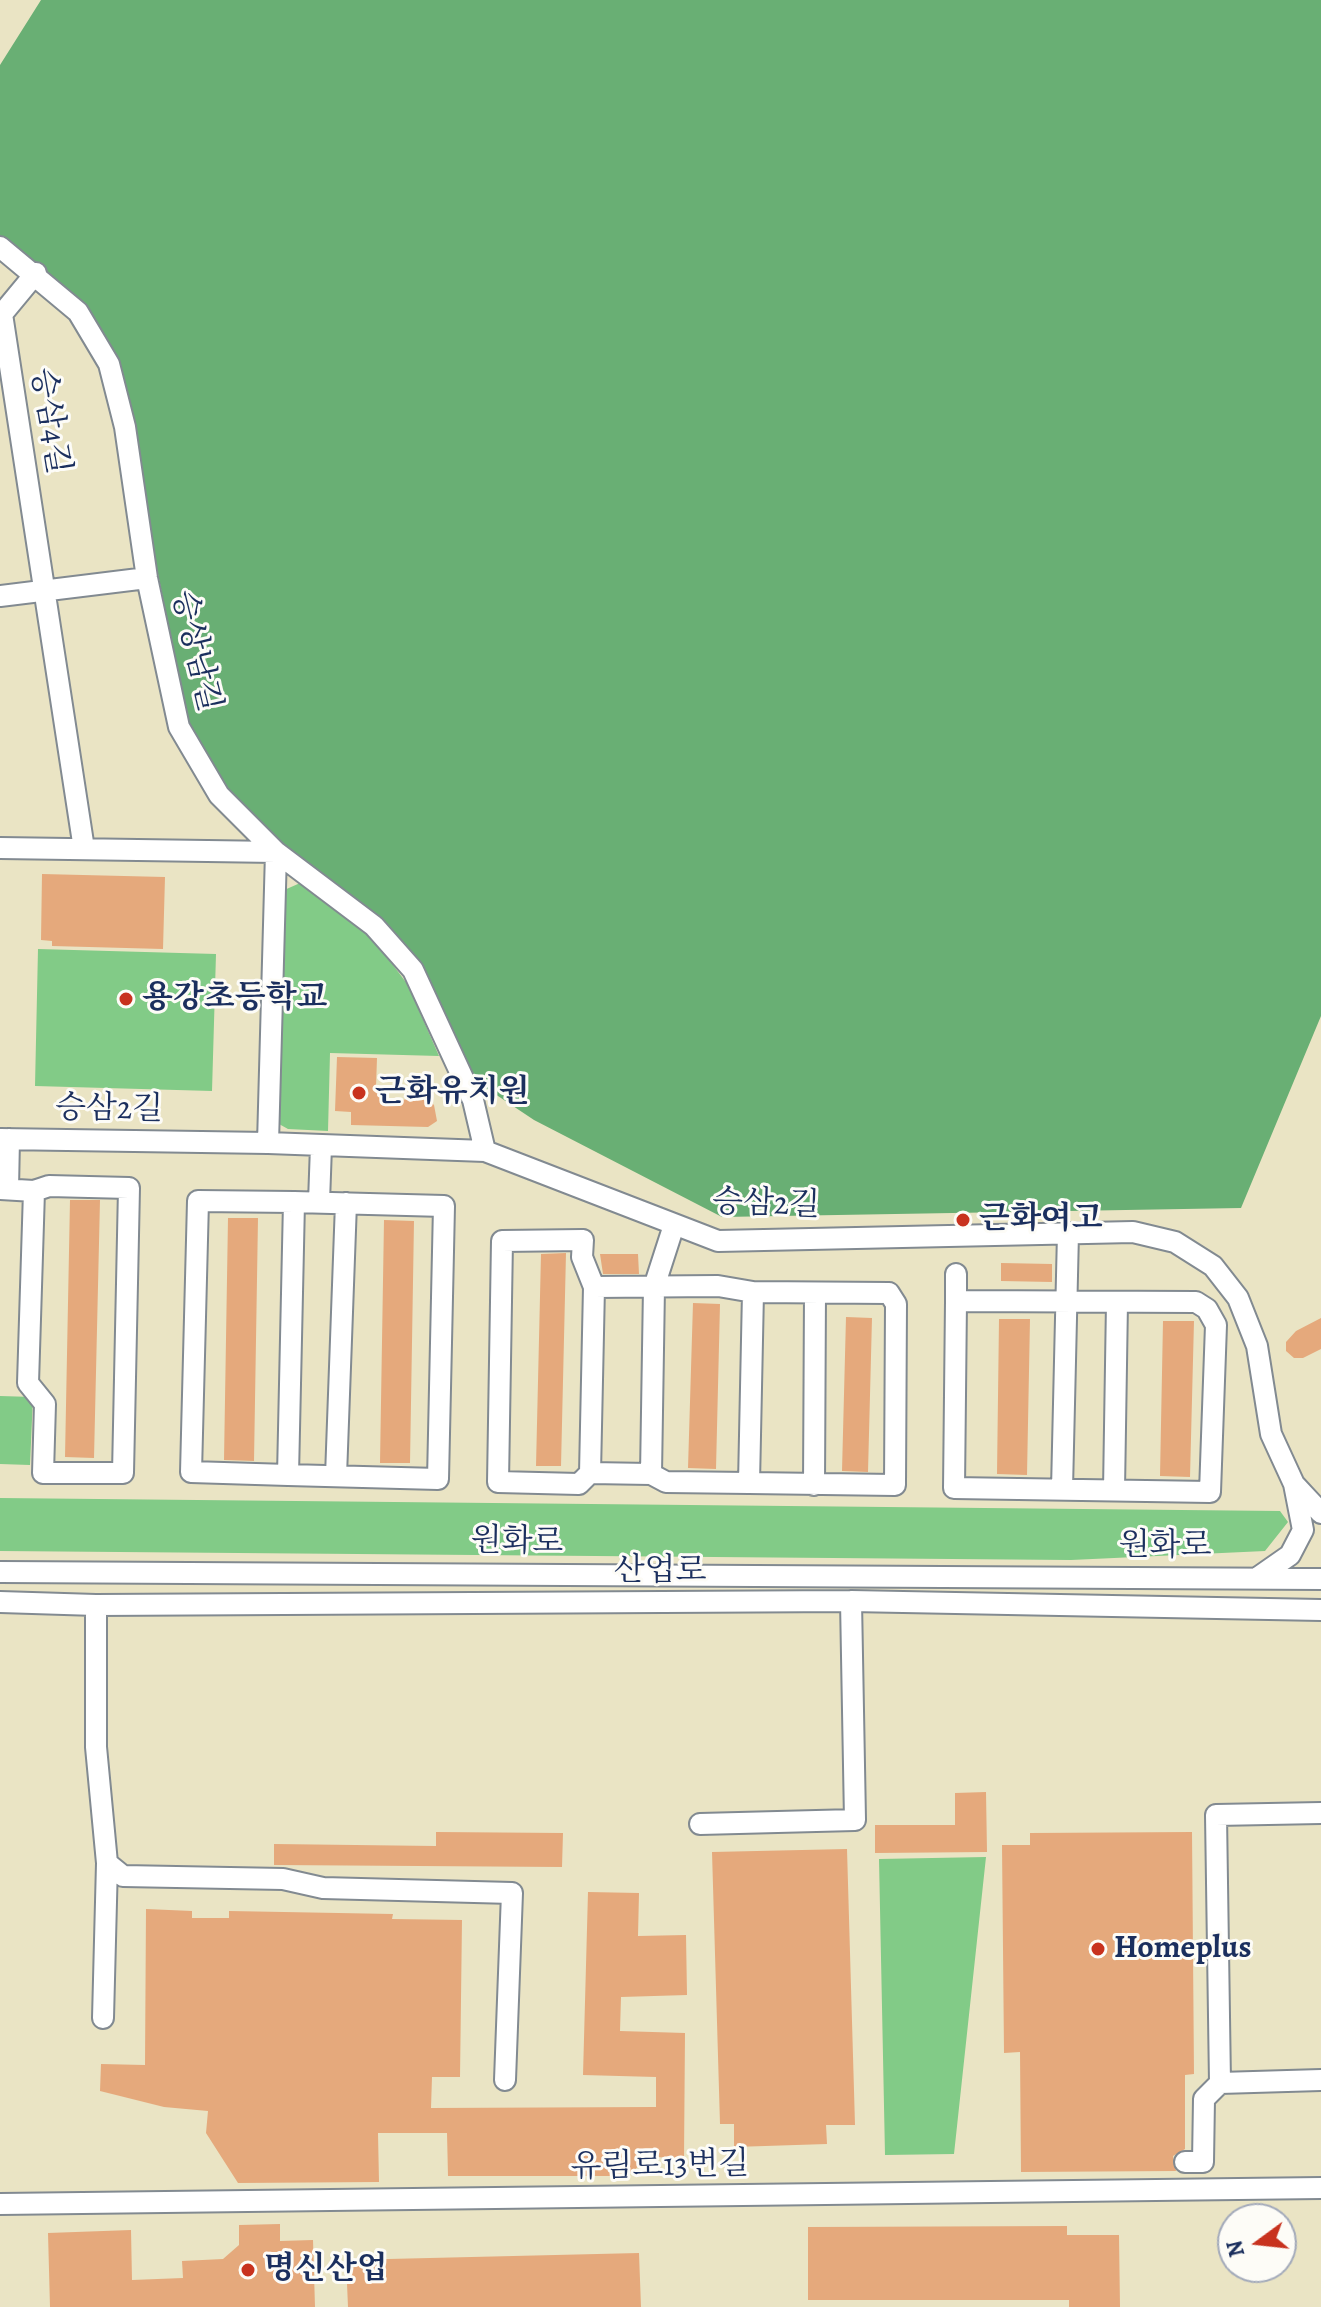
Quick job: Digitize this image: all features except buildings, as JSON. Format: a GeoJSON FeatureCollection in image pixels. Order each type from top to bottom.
{"type":"FeatureCollection","features":[{"type":"Feature","properties":{"kind":"street","name":"승상남길"},"geometry":{"type":"LineString","coordinates":[[0,247],[36,273],[78,312],[109,364],[125,427],[147,578],[179,727],[219,795],[276,852],[374,926],[413,970],[473,1100],[485,1151]]}},
{"type":"Feature","properties":{"kind":"street","name":"승삼4길"},"geometry":{"type":"LineString","coordinates":[[36,273],[2,314],[84,849]]}},
{"type":"Feature","properties":{"kind":"street"},"geometry":{"type":"LineString","coordinates":[[0,596],[147,578]]}},
{"type":"Feature","properties":{"kind":"street"},"geometry":{"type":"LineString","coordinates":[[0,848],[276,852],[268,1143]]}},
{"type":"Feature","properties":{"kind":"street"},"geometry":{"type":"LineString","coordinates":[[5,1139],[4,1189],[34,1191],[49,1186],[129,1188],[123,1473],[43,1473],[45,1404],[28,1383],[34,1191]]}},
{"type":"Feature","properties":{"kind":"street","name":"승삼2길"},"geometry":{"type":"LineString","coordinates":[[5,1139],[268,1143],[485,1151],[718,1241],[1133,1232],[1175,1242],[1213,1266],[1238,1298],[1257,1346],[1271,1434],[1294,1484],[1321,1513]]}},
{"type":"Feature","properties":{"kind":"street"},"geometry":{"type":"LineString","coordinates":[[319,1202],[321,1146]]}},
{"type":"Feature","properties":{"kind":"street"},"geometry":{"type":"LineString","coordinates":[[198,1201],[319,1202],[444,1206],[438,1479],[191,1472],[198,1201]]}},
{"type":"Feature","properties":{"kind":"street"},"geometry":{"type":"LineString","coordinates":[[288,1475],[294,1202]]}},
{"type":"Feature","properties":{"kind":"street"},"geometry":{"type":"LineString","coordinates":[[336,1476],[346,1203]]}},
{"type":"Feature","properties":{"kind":"street"},"geometry":{"type":"LineString","coordinates":[[651,1474],[654,1287],[674,1225]]}},
{"type":"Feature","properties":{"kind":"street"},"geometry":{"type":"LineString","coordinates":[[1062,1489],[1068,1233]]}},
{"type":"Feature","properties":{"kind":"street"},"geometry":{"type":"LineString","coordinates":[[583,1240],[582,1257],[594,1287],[590,1473],[579,1484],[498,1482],[502,1241],[583,1240]]}},
{"type":"Feature","properties":{"kind":"street"},"geometry":{"type":"LineString","coordinates":[[956,1274],[954,1488],[1210,1492],[1216,1325],[1207,1309],[1196,1302],[956,1301]]}},
{"type":"Feature","properties":{"kind":"street"},"geometry":{"type":"LineString","coordinates":[[590,1473],[651,1474],[666,1482],[895,1485],[896,1304],[889,1293],[753,1292],[718,1286],[594,1287]]}},
{"type":"Feature","properties":{"kind":"street"},"geometry":{"type":"LineString","coordinates":[[749,1483],[753,1292]]}},
{"type":"Feature","properties":{"kind":"street"},"geometry":{"type":"LineString","coordinates":[[814,1485],[815,1293]]}},
{"type":"Feature","properties":{"kind":"street"},"geometry":{"type":"LineString","coordinates":[[1114,1490],[1117,1302]]}},
{"type":"Feature","properties":{"kind":"street"},"geometry":{"type":"LineString","coordinates":[[1257,1578],[1290,1555],[1303,1530],[1294,1484]]}},
{"type":"Feature","properties":{"kind":"street","name":"원화로"},"geometry":{"type":"LineString","coordinates":[[0,1572],[1321,1579]]}},
{"type":"Feature","properties":{"kind":"street"},"geometry":{"type":"LineString","coordinates":[[700,1824],[855,1820],[851,1601]]}},
{"type":"Feature","properties":{"kind":"street","name":"산업로"},"geometry":{"type":"LineString","coordinates":[[0,1602],[96,1605],[851,1601],[1321,1610]]}},
{"type":"Feature","properties":{"kind":"street"},"geometry":{"type":"LineString","coordinates":[[96,1605],[96,1747],[107,1863],[103,2018]]}},
{"type":"Feature","properties":{"kind":"street"},"geometry":{"type":"LineString","coordinates":[[1220,2083],[1216,1815],[1321,1813]]}},
{"type":"Feature","properties":{"kind":"street"},"geometry":{"type":"LineString","coordinates":[[107,1863],[123,1876],[283,1879],[323,1888],[512,1893],[505,2080]]}},
{"type":"Feature","properties":{"kind":"street"},"geometry":{"type":"LineString","coordinates":[[1203,2189],[1194,2162],[1204,2099],[1220,2083],[1321,2080]]}},
{"type":"Feature","properties":{"kind":"street","name":"유림로13번길"},"geometry":{"type":"LineString","coordinates":[[0,2204],[1321,2188]]}},
{"type":"Feature","properties":{"kind":"green space"},"geometry":{"type":"Polygon","coordinates":[[[41,0],[1321,0],[1321,1016],[1241,1208],[722,1217],[534,1120],[477,1082],[419,962],[222,792],[191,735],[116,369],[78,312],[0,246],[0,65],[41,0]]]}},
{"type":"Feature","properties":{"kind":"green space"},"geometry":{"type":"Polygon","coordinates":[[[307,880],[369,933],[408,985],[439,1056],[330,1053],[328,1131],[288,1129],[279,1124],[282,891],[307,880]]]}},
{"type":"Feature","properties":{"kind":"green space"},"geometry":{"type":"Polygon","coordinates":[[[38,949],[216,954],[212,1091],[35,1086],[38,949]]]}},
{"type":"Feature","properties":{"kind":"green space"},"geometry":{"type":"Polygon","coordinates":[[[0,1396],[33,1397],[30,1465],[0,1464],[0,1396]]]}},
{"type":"Feature","properties":{"kind":"green space"},"geometry":{"type":"Polygon","coordinates":[[[0,1498],[1280,1511],[1288,1522],[1265,1551],[1071,1560],[0,1551],[0,1498]]]}},
{"type":"Feature","properties":{"kind":"green space"},"geometry":{"type":"Polygon","coordinates":[[[986,1857],[954,2154],[885,2155],[879,1859],[986,1857]]]}},
{"type":"Feature","properties":{"kind":"place","name":"용강초등학교"},"geometry":{"type":"Point","coordinates":[126,999]}},
{"type":"Feature","properties":{"kind":"place","name":"근화유치원"},"geometry":{"type":"Point","coordinates":[359,1093]}},
{"type":"Feature","properties":{"kind":"place","name":"근화여고"},"geometry":{"type":"Point","coordinates":[963,1220]}},
{"type":"Feature","properties":{"kind":"place","name":"Homeplus"},"geometry":{"type":"Point","coordinates":[1098,1949]}},
{"type":"Feature","properties":{"kind":"place","name":"명신산업"},"geometry":{"type":"Point","coordinates":[248,2270]}}]}
